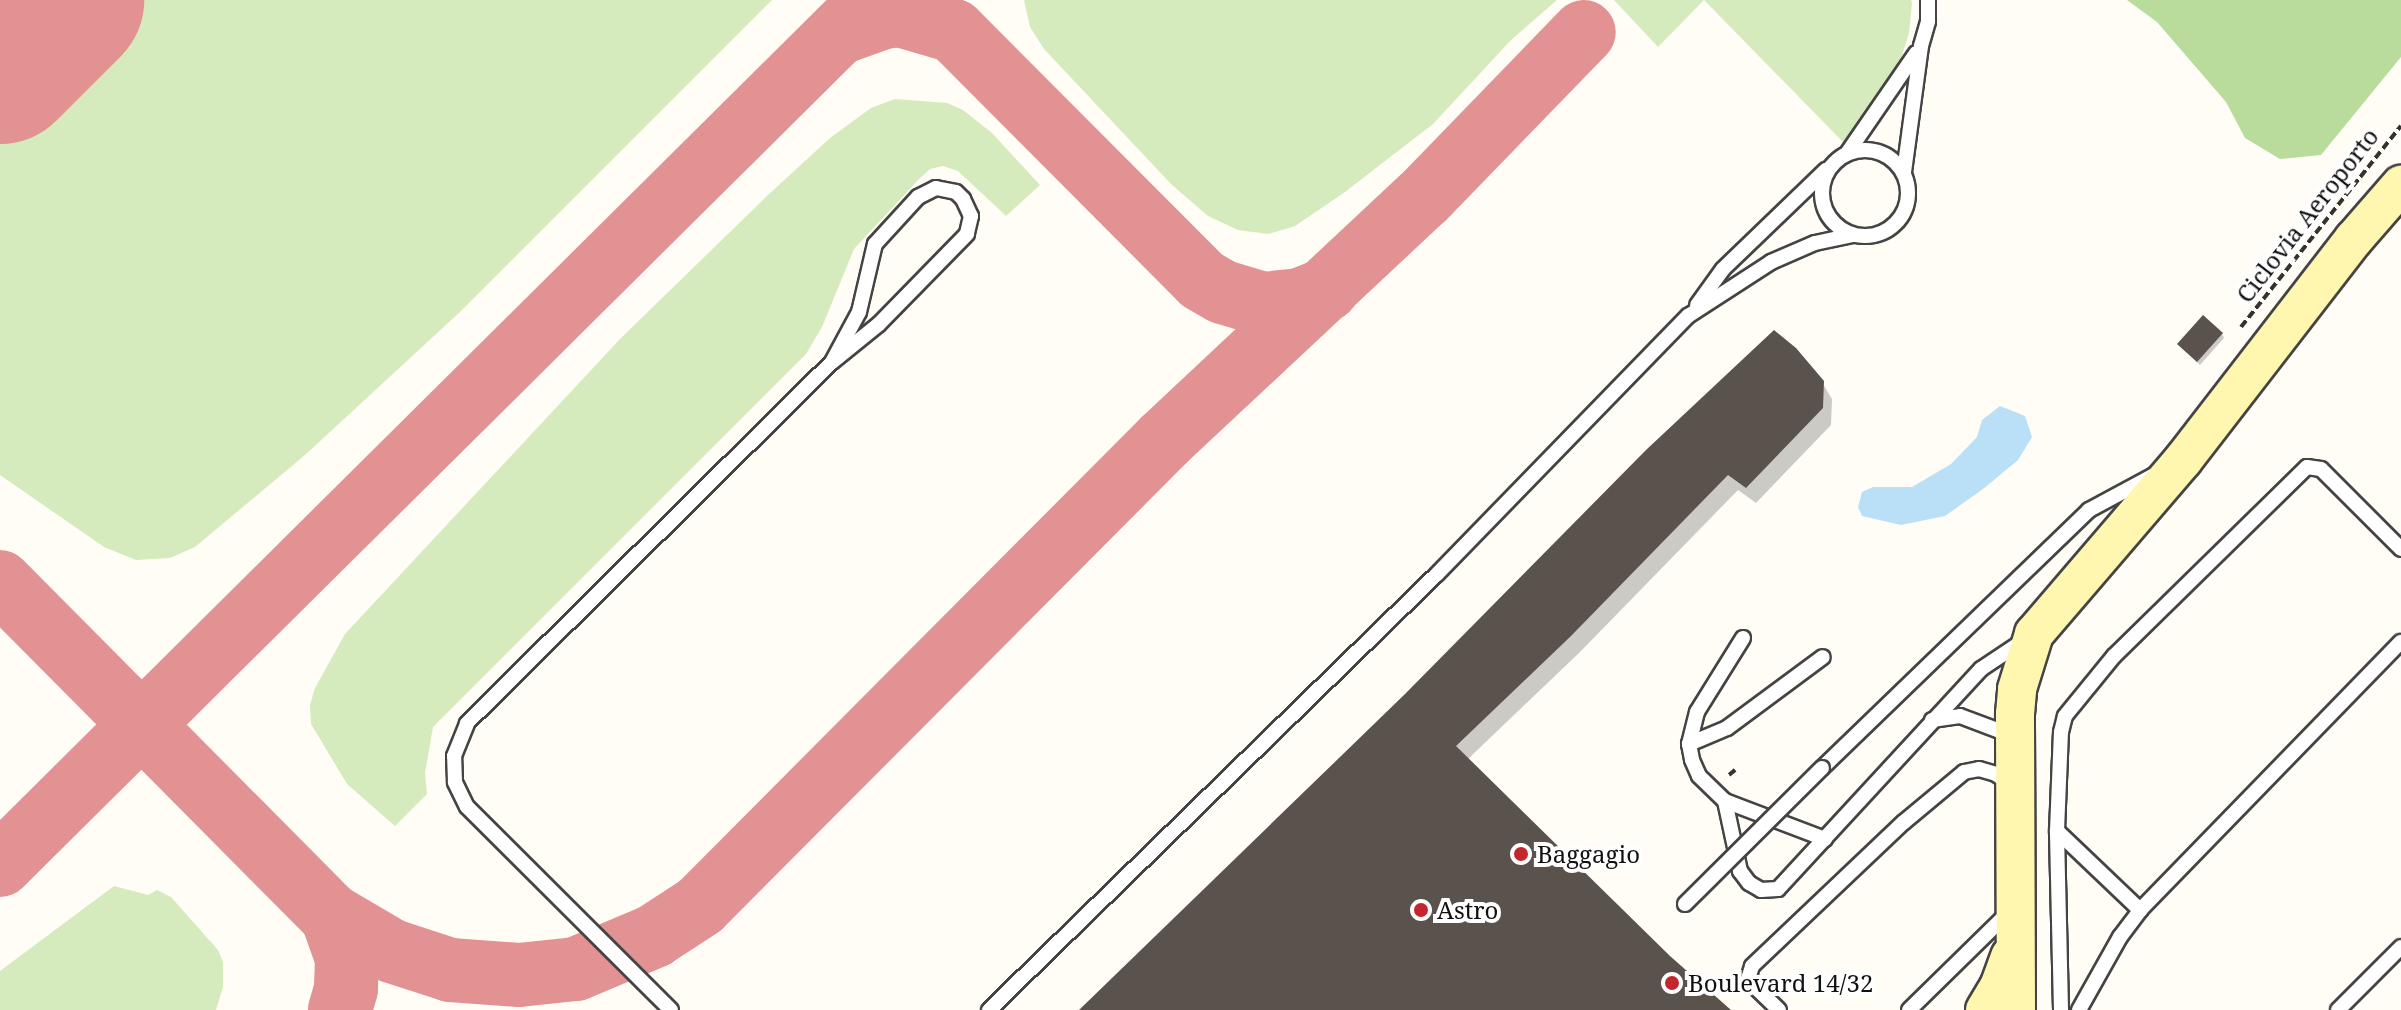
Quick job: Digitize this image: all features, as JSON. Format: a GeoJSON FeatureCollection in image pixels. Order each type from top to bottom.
{"type":"FeatureCollection","features":[{"type":"Feature","properties":{"kind":"main road"},"geometry":{"type":"LineString","coordinates":[[2016,1010],[2014,745],[2017,689],[2034,634],[2183,460],[2354,239],[2401,185]]}},
{"type":"Feature","properties":{"kind":"main road"},"geometry":{"type":"LineString","coordinates":[[1985,1010],[1999,987],[2014,946]]}},
{"type":"Feature","properties":{"kind":"lane"},"geometry":{"type":"LineString","coordinates":[[1688,316],[1771,262],[1815,243],[1853,235],[1879,234],[1899,220],[1909,197],[1904,172],[1921,46],[1928,21],[1928,0]]}},
{"type":"Feature","properties":{"kind":"lane"},"geometry":{"type":"LineString","coordinates":[[989,1010],[1437,574],[1688,316],[1723,269],[1848,152],[1921,46]]}},
{"type":"Feature","properties":{"kind":"lane"},"geometry":{"type":"LineString","coordinates":[[1848,152],[1874,150],[1896,162],[1904,172]]}},
{"type":"Feature","properties":{"kind":"lane"},"geometry":{"type":"LineString","coordinates":[[1830,167],[1822,190],[1826,213],[1833,222],[1853,235]]}},
{"type":"Feature","properties":{"kind":"lane"},"geometry":{"type":"LineString","coordinates":[[671,1010],[467,807],[455,782],[454,756],[467,723],[832,362],[879,324],[967,234],[971,216],[956,192],[946,188],[926,191],[880,236],[871,254],[859,312],[832,362]]}},
{"type":"Feature","properties":{"kind":"lane"},"geometry":{"type":"LineString","coordinates":[[1685,904],[2089,510],[2183,460]]}},
{"type":"Feature","properties":{"kind":"lane"},"geometry":{"type":"LineString","coordinates":[[2061,1010],[2057,831],[2061,732],[2065,716],[2114,656],[2307,467],[2321,469],[2401,549]]}},
{"type":"Feature","properties":{"kind":"lane"},"geometry":{"type":"LineString","coordinates":[[1725,801],[1740,871],[1749,883],[1761,890],[1778,889],[1981,669],[2034,634]]}},
{"type":"Feature","properties":{"kind":"lane"},"geometry":{"type":"LineString","coordinates":[[1743,638],[1697,712],[1689,744],[1699,776],[1725,801],[1825,839]]}},
{"type":"Feature","properties":{"kind":"lane"},"geometry":{"type":"LineString","coordinates":[[2079,1010],[2120,937],[2140,910],[2401,642]]}},
{"type":"Feature","properties":{"kind":"lane"},"geometry":{"type":"LineString","coordinates":[[1689,744],[1727,728],[1823,657]]}},
{"type":"Feature","properties":{"kind":"lane"},"geometry":{"type":"LineString","coordinates":[[1932,720],[1960,716],[2000,731],[2014,745]]}},
{"type":"Feature","properties":{"kind":"lane"},"geometry":{"type":"LineString","coordinates":[[1779,1010],[1751,983],[1749,976],[1752,966],[1904,822],[1964,772],[1979,769],[1996,774],[2014,787]]}},
{"type":"Feature","properties":{"kind":"lane"},"geometry":{"type":"LineString","coordinates":[[2057,831],[2140,910]]}},
{"type":"Feature","properties":{"kind":"lane"},"geometry":{"type":"LineString","coordinates":[[1909,1010],[1960,957],[2016,906]]}},
{"type":"Feature","properties":{"kind":"lane"},"geometry":{"type":"LineString","coordinates":[[2338,1010],[2401,947]]}},
{"type":"Feature","properties":{"kind":"path","name":"Ciclovia Aeroporto"},"geometry":{"type":"LineString","coordinates":[[2241,327],[2401,126]]}},
{"type":"Feature","properties":{"kind":"path"},"geometry":{"type":"LineString","coordinates":[[1729,775],[1735,770]]}},
{"type":"Feature","properties":{"kind":"green space"},"geometry":{"type":"Polygon","coordinates":[[[104,0],[772,0],[461,311],[305,455],[195,547],[170,558],[136,560],[104,547],[0,475],[0,103],[104,0]]]}},
{"type":"Feature","properties":{"kind":"green space"},"geometry":{"type":"Polygon","coordinates":[[[1024,0],[1557,0],[1511,40],[1433,124],[1295,226],[1268,234],[1238,230],[1208,216],[1172,185],[1044,49],[1030,27],[1024,0]]]}},
{"type":"Feature","properties":{"kind":"green space"},"geometry":{"type":"Polygon","coordinates":[[[1614,0],[1704,0],[1658,47],[1614,0]]]}},
{"type":"Feature","properties":{"kind":"green space"},"geometry":{"type":"Polygon","coordinates":[[[1704,0],[1911,0],[1912,3],[1909,33],[1894,81],[1867,120],[1844,143],[1704,0]]]}},
{"type":"Feature","properties":{"kind":"green space"},"geometry":{"type":"Polygon","coordinates":[[[2127,0],[2401,0],[2401,57],[2321,155],[2280,159],[2245,138],[2226,102],[2157,22],[2127,0]]]}},
{"type":"Feature","properties":{"kind":"green space"},"geometry":{"type":"Polygon","coordinates":[[[895,99],[947,103],[963,110],[992,133],[1040,185],[1006,216],[958,171],[943,166],[930,169],[918,180],[854,249],[822,327],[806,354],[433,727],[425,773],[427,794],[395,826],[347,784],[311,724],[310,705],[315,688],[345,634],[620,339],[768,195],[830,138],[871,108],[895,99]]]}},
{"type":"Feature","properties":{"kind":"green space"},"geometry":{"type":"Polygon","coordinates":[[[114,886],[148,895],[157,890],[171,897],[218,950],[223,962],[223,987],[216,1010],[0,1010],[0,971],[114,886]]]}},
{"type":"Feature","properties":{"kind":"water"},"geometry":{"type":"Polygon","coordinates":[[[2000,406],[2025,416],[2032,437],[2018,460],[1983,489],[1945,516],[1901,525],[1862,516],[1858,507],[1862,492],[1873,487],[1912,487],[1951,464],[1977,437],[1982,420],[2000,406]]]}},
{"type":"Feature","properties":{"kind":"building"},"geometry":{"type":"Polygon","coordinates":[[[2203,315],[2223,333],[2197,362],[2177,344],[2203,315]]]}},
{"type":"Feature","properties":{"kind":"building"},"geometry":{"type":"Polygon","coordinates":[[[1774,330],[1796,348],[1824,381],[1823,408],[1746,488],[1728,475],[1571,636],[1456,746],[1670,956],[1731,1010],[1079,1010],[1405,694],[1646,450],[1774,330]]]}},
{"type":"Feature","properties":{"kind":"taxiway"},"geometry":{"type":"LineString","coordinates":[[0,865],[872,0]]}},
{"type":"Feature","properties":{"kind":"taxiway"},"geometry":{"type":"LineString","coordinates":[[839,33],[884,17],[900,15],[954,31],[1202,280],[1223,292],[1263,304],[1300,300],[1327,289]]}},
{"type":"Feature","properties":{"kind":"taxiway"},"geometry":{"type":"LineString","coordinates":[[0,582],[332,916],[392,951],[450,970],[519,975],[576,969],[654,936],[700,906],[1164,440],[1423,198],[1584,32]]}},
{"type":"Feature","properties":{"kind":"taxiway"},"geometry":{"type":"LineString","coordinates":[[332,916],[347,958],[346,989],[340,1010]]}},
{"type":"Feature","properties":{"kind":"runway"},"geometry":{"type":"LineString","coordinates":[[0,64],[64,0]]}},
{"type":"Feature","properties":{"kind":"place","name":"Baggagio"},"geometry":{"type":"Point","coordinates":[1521,854]}},
{"type":"Feature","properties":{"kind":"place","name":"Astro"},"geometry":{"type":"Point","coordinates":[1421,910]}},
{"type":"Feature","properties":{"kind":"place","name":"Boulevard 14/32"},"geometry":{"type":"Point","coordinates":[1672,983]}}]}
